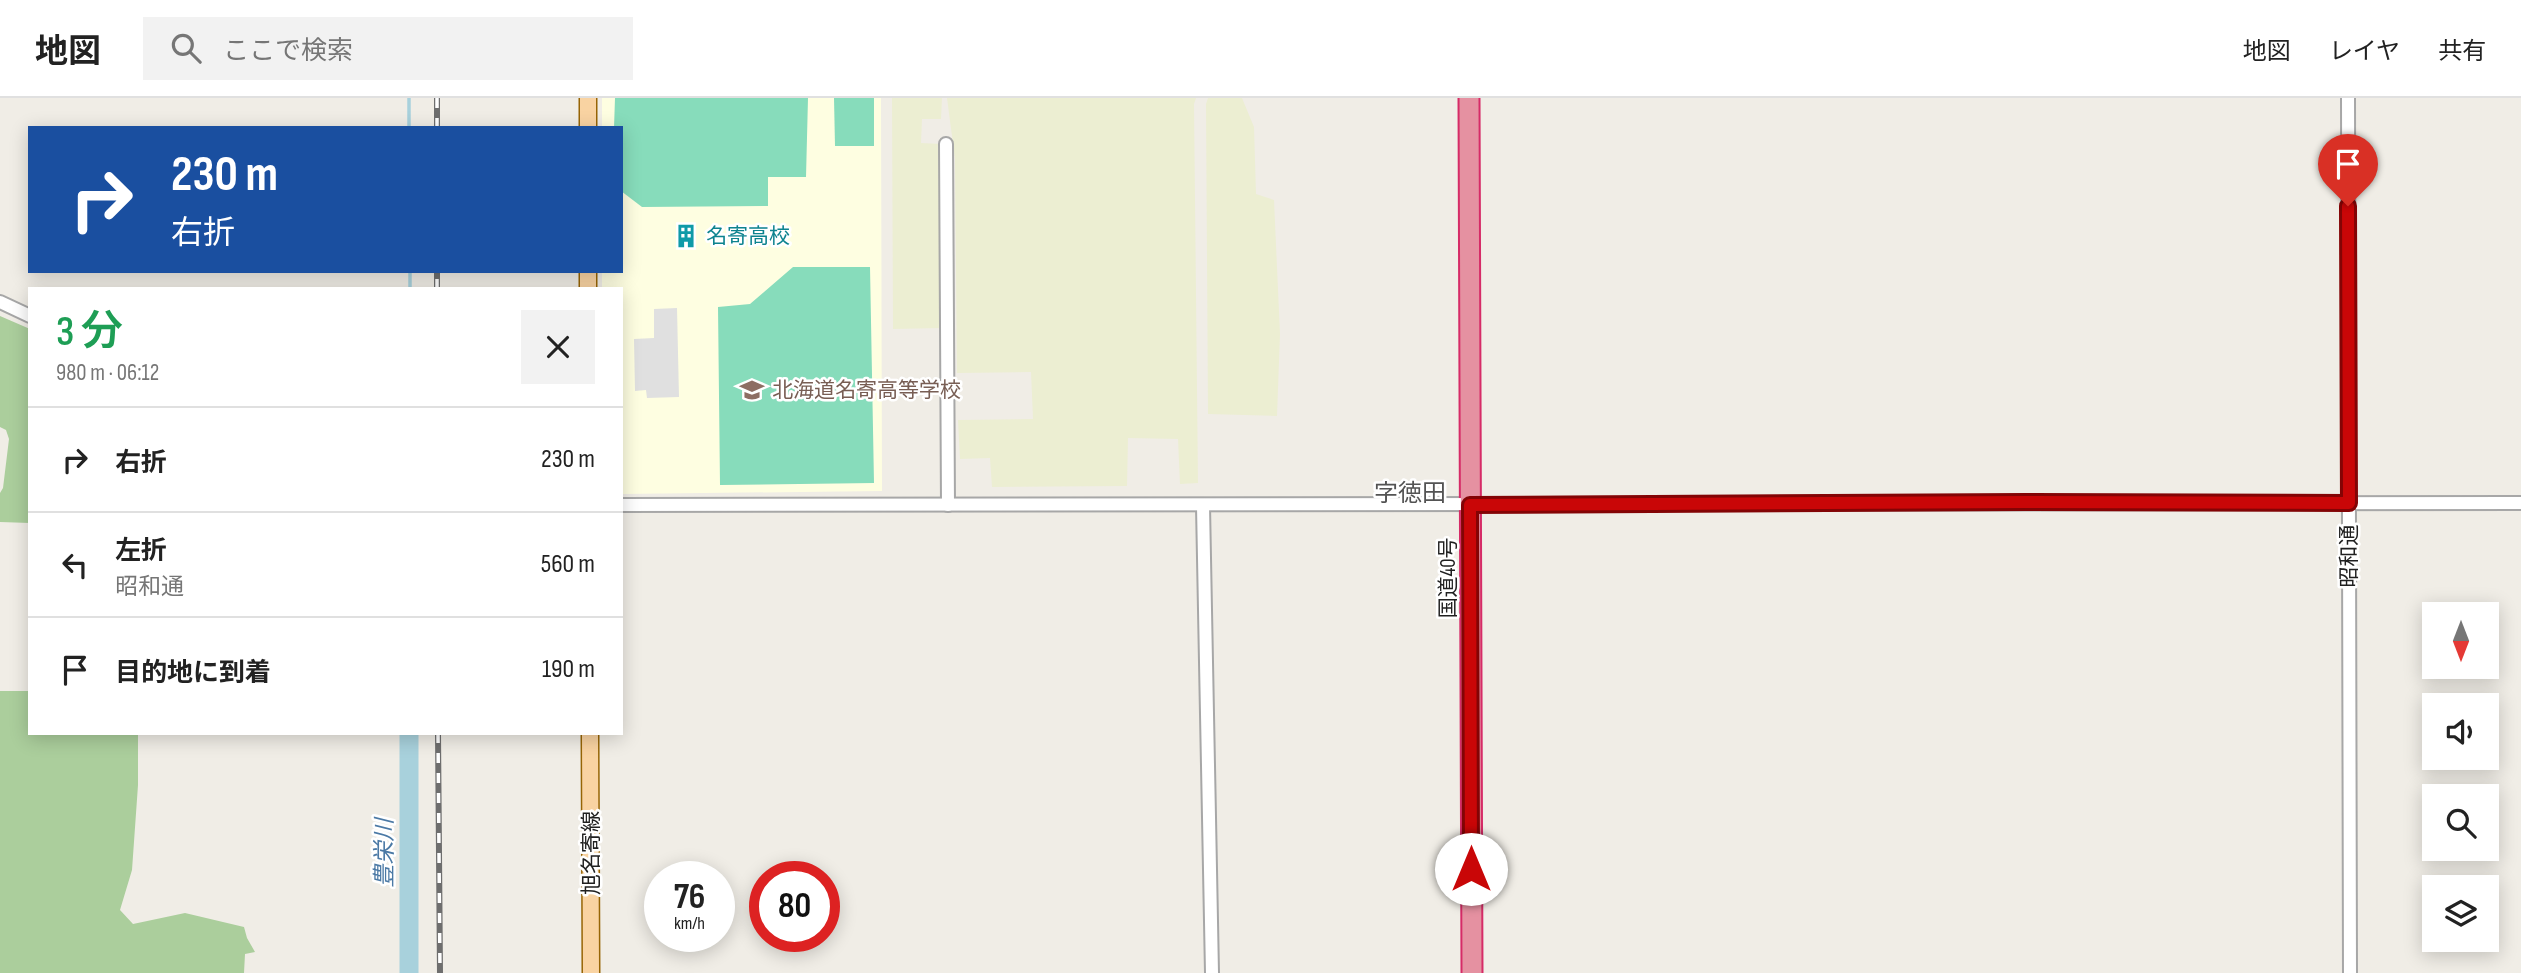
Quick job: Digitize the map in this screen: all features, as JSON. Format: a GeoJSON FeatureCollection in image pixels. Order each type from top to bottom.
{"type":"FeatureCollection","features":[{"type":"Feature","properties":{"kind":"highway","name":"国道40号"},"geometry":{"type":"LineString","coordinates":[[1469,98],[1472,973]]}},
{"type":"Feature","properties":{"kind":"main road"},"geometry":{"type":"LineString","coordinates":[[588,98],[588,126]]}},
{"type":"Feature","properties":{"kind":"main road","name":"旭名寄線"},"geometry":{"type":"LineString","coordinates":[[590,735],[591,973]]}},
{"type":"Feature","properties":{"kind":"street","name":"昭和通"},"geometry":{"type":"LineString","coordinates":[[2348,98],[2350,973]]}},
{"type":"Feature","properties":{"kind":"street"},"geometry":{"type":"LineString","coordinates":[[946,144],[948,506]]}},
{"type":"Feature","properties":{"kind":"street"},"geometry":{"type":"LineString","coordinates":[[0,302],[28,315]]}},
{"type":"Feature","properties":{"kind":"street"},"geometry":{"type":"LineString","coordinates":[[623,505],[2521,503]]}},
{"type":"Feature","properties":{"kind":"street"},"geometry":{"type":"LineString","coordinates":[[1203,506],[1212,973]]}},
{"type":"Feature","properties":{"kind":"shaded area","name":"北海道名寄高等学校"},"geometry":{"type":"Polygon","coordinates":[[[602,98],[881,98],[882,491],[623,494],[623,287],[602,287],[602,273],[623,273],[623,126],[602,126],[602,98]]]}},
{"type":"Feature","properties":{"kind":"shaded area"},"geometry":{"type":"Polygon","coordinates":[[[892,98],[942,98],[941,119],[922,119],[921,143],[941,144],[942,328],[893,329],[892,98]]]}},
{"type":"Feature","properties":{"kind":"shaded area"},"geometry":{"type":"Polygon","coordinates":[[[947,98],[1196,98],[1198,483],[1180,484],[1178,439],[1128,438],[1127,486],[992,487],[990,458],[960,459],[958,420],[1033,419],[1031,372],[957,373],[955,159],[947,98]]]}},
{"type":"Feature","properties":{"kind":"shaded area"},"geometry":{"type":"Polygon","coordinates":[[[1208,98],[1242,98],[1254,127],[1256,194],[1274,200],[1280,334],[1277,416],[1208,414],[1208,98]]]}},
{"type":"Feature","properties":{"kind":"shaded area"},"geometry":{"type":"Polygon","coordinates":[[[677,308],[679,397],[647,398],[646,390],[635,391],[634,339],[654,338],[654,309],[677,308]]]}},
{"type":"Feature","properties":{"kind":"green space"},"geometry":{"type":"Polygon","coordinates":[[[615,98],[808,98],[806,177],[768,177],[768,206],[642,207],[623,193],[623,126],[614,126],[615,98]]]}},
{"type":"Feature","properties":{"kind":"green space"},"geometry":{"type":"Polygon","coordinates":[[[834,98],[874,98],[874,146],[835,146],[834,98]]]}},
{"type":"Feature","properties":{"kind":"green space"},"geometry":{"type":"Polygon","coordinates":[[[793,267],[870,267],[874,483],[720,485],[718,307],[750,304],[793,267]]]}},
{"type":"Feature","properties":{"kind":"green space"},"geometry":{"type":"Polygon","coordinates":[[[0,316],[28,328],[28,523],[0,522],[0,493],[3,488],[9,439],[6,430],[0,427],[0,316]]]}},
{"type":"Feature","properties":{"kind":"green space"},"geometry":{"type":"Polygon","coordinates":[[[0,691],[28,691],[28,735],[138,735],[138,785],[132,870],[120,910],[133,924],[185,913],[244,927],[255,952],[245,954],[244,973],[0,973],[0,691]]]}},
{"type":"Feature","properties":{"kind":"waterway","name":"豊栄川"},"geometry":{"type":"LineString","coordinates":[[409,98],[409,126]]}},
{"type":"Feature","properties":{"kind":"waterway","name":"豊栄川"},"geometry":{"type":"LineString","coordinates":[[410,273],[410,287]]}},
{"type":"Feature","properties":{"kind":"waterway","name":"豊栄川"},"geometry":{"type":"LineString","coordinates":[[409,735],[409,973]]}},
{"type":"Feature","properties":{"kind":"railway"},"geometry":{"type":"LineString","coordinates":[[437,98],[437,126]]}},
{"type":"Feature","properties":{"kind":"railway"},"geometry":{"type":"LineString","coordinates":[[437,273],[437,287]]}},
{"type":"Feature","properties":{"kind":"railway"},"geometry":{"type":"LineString","coordinates":[[438,735],[440,973]]}},
{"type":"Feature","properties":{"kind":"place","name":"名寄高校"},"geometry":{"type":"Point","coordinates":[686,236]}},
{"type":"Feature","properties":{"kind":"place","name":"北海道名寄高等学校"},"geometry":{"type":"Point","coordinates":[752,390]}},
{"type":"Feature","properties":{"kind":"district","name":"字徳田"},"geometry":{"type":"Point","coordinates":[1410,493]}},
{"type":"Feature","properties":{"kind":"route"},"geometry":{"type":"LineString","coordinates":[[1471,869],[1470,505],[2349,503],[2348,206]]}}]}
